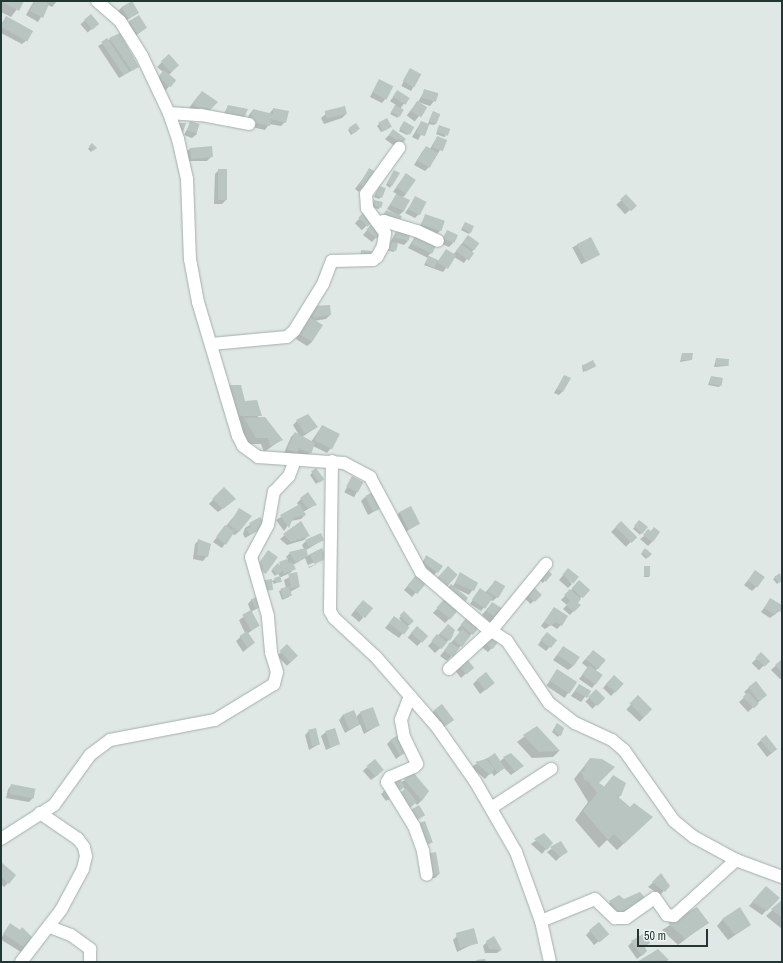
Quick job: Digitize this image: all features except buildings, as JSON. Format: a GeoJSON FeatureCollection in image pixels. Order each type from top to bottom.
{"type":"FeatureCollection","features":[{"type":"Feature","properties":{"kind":"street"},"geometry":{"type":"LineString","coordinates":[[97,1],[120,21],[129,35],[169,113],[183,160],[190,259],[198,302],[222,386],[238,436],[243,446],[258,457],[332,461],[349,465],[370,477],[421,572],[490,630],[507,641],[516,651],[531,680],[549,704],[575,723],[612,740],[632,760],[674,821],[694,837],[736,860],[782,877]]}},
{"type":"Feature","properties":{"kind":"street"},"geometry":{"type":"LineString","coordinates":[[169,113],[201,115],[249,124]]}},
{"type":"Feature","properties":{"kind":"street"},"geometry":{"type":"LineString","coordinates":[[211,344],[290,335],[323,284],[327,267],[332,261],[373,260],[379,254],[385,233],[379,222],[367,208],[366,194],[399,148]]}},
{"type":"Feature","properties":{"kind":"street"},"geometry":{"type":"LineString","coordinates":[[379,222],[384,221],[417,231],[438,241]]}},
{"type":"Feature","properties":{"kind":"street"},"geometry":{"type":"LineString","coordinates":[[1,839],[54,805],[90,756],[110,740],[215,720],[272,686],[276,679],[268,616],[251,557],[268,524],[274,492],[289,476],[295,460]]}},
{"type":"Feature","properties":{"kind":"street"},"geometry":{"type":"LineString","coordinates":[[332,461],[330,610],[334,618],[376,656],[438,727],[491,808],[516,852],[541,921],[550,962]]}},
{"type":"Feature","properties":{"kind":"street"},"geometry":{"type":"LineString","coordinates":[[449,669],[490,630],[546,564]]}},
{"type":"Feature","properties":{"kind":"street"},"geometry":{"type":"LineString","coordinates":[[410,696],[402,720],[404,737],[417,764],[414,767],[390,777],[387,782],[414,826],[423,851],[427,874]]}},
{"type":"Feature","properties":{"kind":"street"},"geometry":{"type":"LineString","coordinates":[[491,808],[551,769]]}},
{"type":"Feature","properties":{"kind":"street"},"geometry":{"type":"LineString","coordinates":[[21,962],[50,927],[82,869],[86,856],[84,847],[78,839],[40,813]]}},
{"type":"Feature","properties":{"kind":"street"},"geometry":{"type":"LineString","coordinates":[[541,921],[596,899],[615,918],[626,918],[655,898],[667,915],[674,916],[736,860]]}},
{"type":"Feature","properties":{"kind":"street"},"geometry":{"type":"LineString","coordinates":[[50,927],[71,935],[90,949],[90,962]]}}]}
